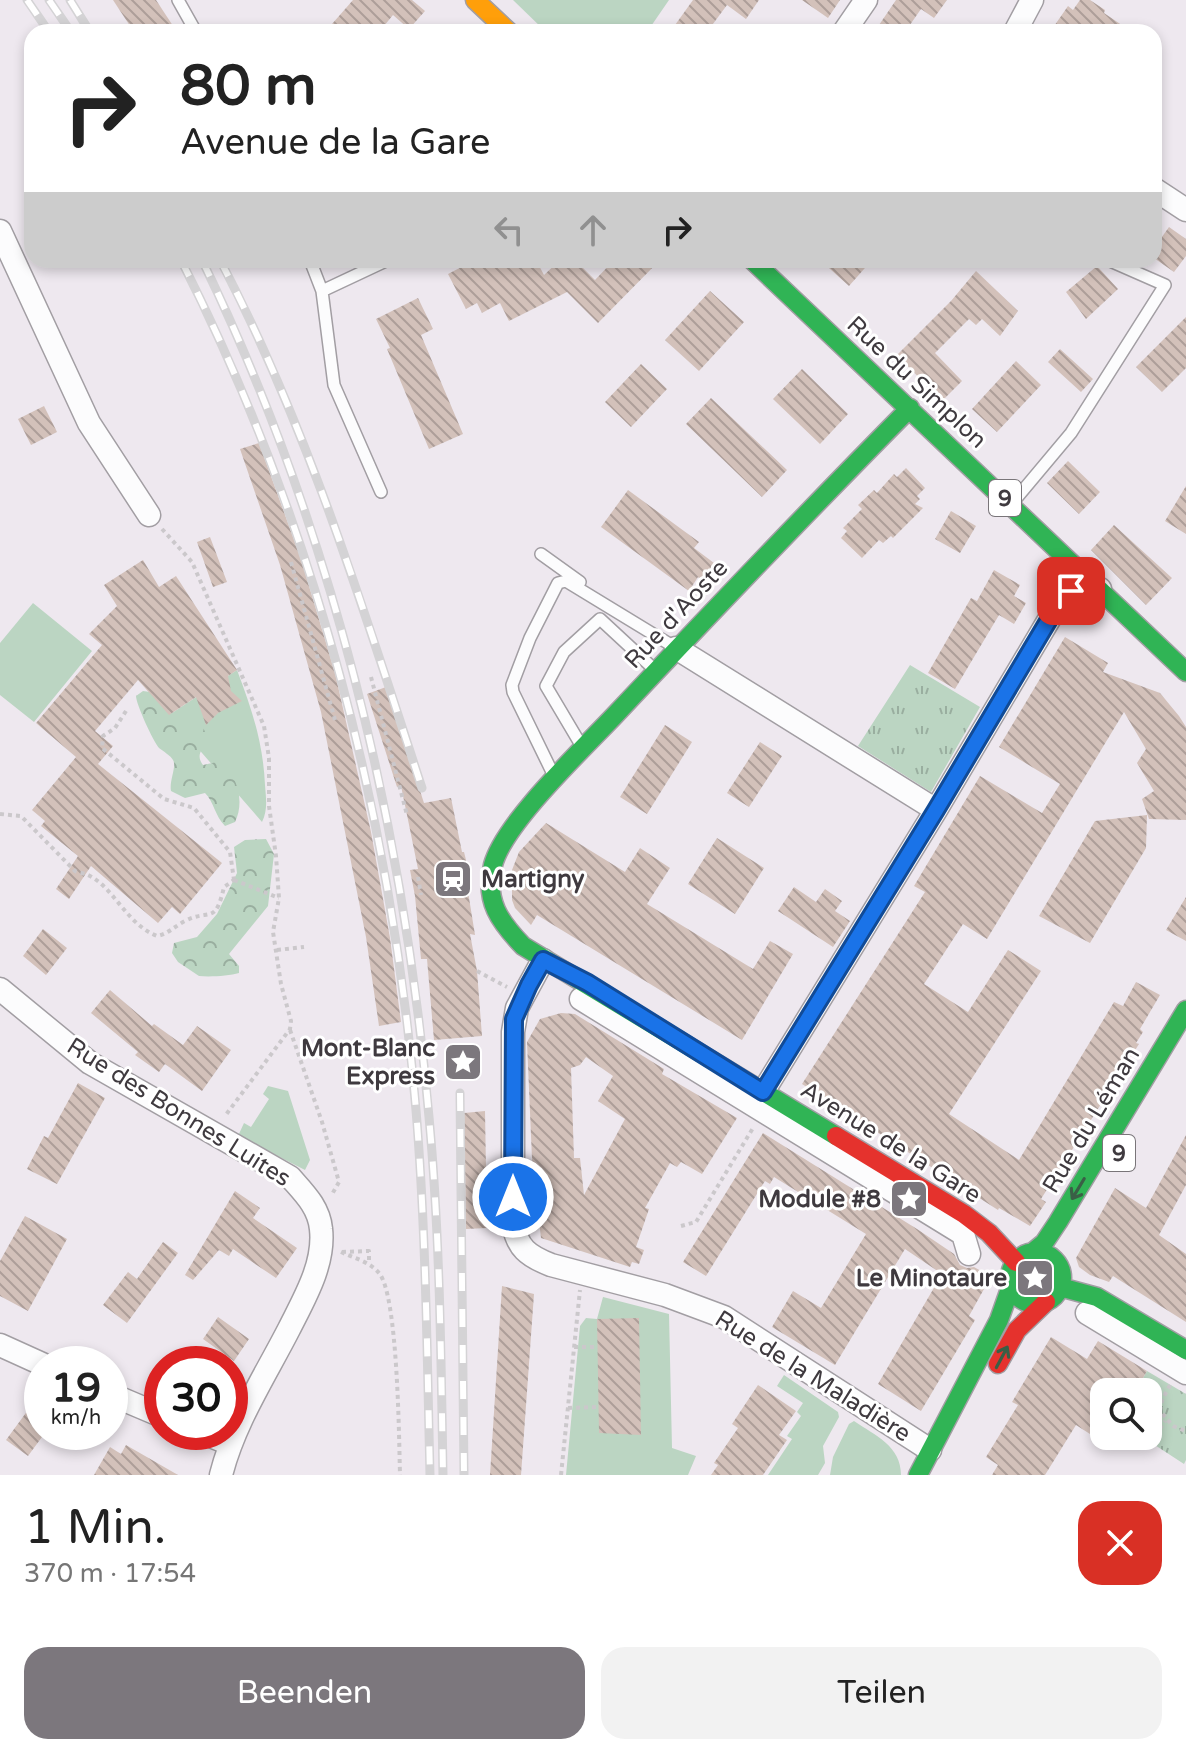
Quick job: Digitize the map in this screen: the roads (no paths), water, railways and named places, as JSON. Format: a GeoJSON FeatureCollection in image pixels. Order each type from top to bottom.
{"type":"FeatureCollection","features":[{"type":"Feature","properties":{"kind":"main road"},"geometry":{"type":"LineString","coordinates":[[475,0],[500,24]]}},
{"type":"Feature","properties":{"kind":"main road","name":"Rue du Simplon"},"geometry":{"type":"LineString","coordinates":[[761,268],[1186,672]]}},
{"type":"Feature","properties":{"kind":"main road","name":"Rue d'Aoste"},"geometry":{"type":"LineString","coordinates":[[493,866],[508,833],[555,778],[676,648],[910,408]]}},
{"type":"Feature","properties":{"kind":"main road","name":"Avenue de la Gare"},"geometry":{"type":"LineString","coordinates":[[493,866],[493,905],[502,924],[515,940],[543,960],[588,983],[964,1214],[989,1233],[1016,1262]]}},
{"type":"Feature","properties":{"kind":"main road","name":"Rue du Léman"},"geometry":{"type":"LineString","coordinates":[[1033,1252],[1044,1243],[1058,1222],[1186,1010]]}},
{"type":"Feature","properties":{"kind":"main road","name":"Rue du Léman"},"geometry":{"type":"LineString","coordinates":[[1058,1265],[1061,1251],[1186,1043]]}},
{"type":"Feature","properties":{"kind":"main road"},"geometry":{"type":"LineString","coordinates":[[1033,1252],[1046,1254],[1058,1265]]}},
{"type":"Feature","properties":{"kind":"main road","name":"9"},"geometry":{"type":"LineString","coordinates":[[1016,1262],[1024,1254],[1033,1252]]}},
{"type":"Feature","properties":{"kind":"main road"},"geometry":{"type":"LineString","coordinates":[[918,1475],[938,1462],[999,1320],[1016,1262]]}},
{"type":"Feature","properties":{"kind":"main road","name":"9"},"geometry":{"type":"LineString","coordinates":[[1058,1265],[1062,1276],[1060,1287]]}},
{"type":"Feature","properties":{"kind":"main road"},"geometry":{"type":"LineString","coordinates":[[1011,1286],[1025,1301],[1035,1304],[1046,1302]]}},
{"type":"Feature","properties":{"kind":"main road"},"geometry":{"type":"LineString","coordinates":[[988,1383],[1017,1330],[1055,1296],[1060,1287],[1097,1297],[1186,1350]]}},
{"type":"Feature","properties":{"kind":"street"},"geometry":{"type":"LineString","coordinates":[[850,24],[866,0]]}},
{"type":"Feature","properties":{"kind":"street"},"geometry":{"type":"LineString","coordinates":[[1019,24],[1032,0]]}},
{"type":"Feature","properties":{"kind":"street"},"geometry":{"type":"LineString","coordinates":[[1162,194],[1186,210]]}},
{"type":"Feature","properties":{"kind":"street"},"geometry":{"type":"LineString","coordinates":[[0,231],[89,423],[149,515]]}},
{"type":"Feature","properties":{"kind":"street"},"geometry":{"type":"LineString","coordinates":[[763,1092],[1063,596],[1082,588],[1100,589]]}},
{"type":"Feature","properties":{"kind":"street"},"geometry":{"type":"LineString","coordinates":[[676,648],[936,810]]}},
{"type":"Feature","properties":{"kind":"street","name":"Rue de la Maladière"},"geometry":{"type":"LineString","coordinates":[[543,960],[517,1008],[513,1032],[513,1223],[519,1245],[533,1258],[551,1265],[665,1295],[724,1317],[938,1462]]}},
{"type":"Feature","properties":{"kind":"street","name":"Rue des Bonnes Luites"},"geometry":{"type":"LineString","coordinates":[[0,989],[90,1063],[290,1177],[313,1203],[331,1253],[308,1291],[248,1409]]}},
{"type":"Feature","properties":{"kind":"street"},"geometry":{"type":"LineString","coordinates":[[581,999],[963,1234],[969,1254]]}},
{"type":"Feature","properties":{"kind":"street"},"geometry":{"type":"LineString","coordinates":[[1087,1313],[1180,1376]]}},
{"type":"Feature","properties":{"kind":"street"},"geometry":{"type":"LineString","coordinates":[[0,1345],[24,1356]]}},
{"type":"Feature","properties":{"kind":"street","name":"Rue des Bonnes Luites"},"geometry":{"type":"LineString","coordinates":[[221,1475],[228,1450]]}},
{"type":"Feature","properties":{"kind":"lane"},"geometry":{"type":"LineString","coordinates":[[178,0],[192,24]]}},
{"type":"Feature","properties":{"kind":"lane"},"geometry":{"type":"LineString","coordinates":[[313,268],[322,291],[334,385],[381,492]]}},
{"type":"Feature","properties":{"kind":"lane"},"geometry":{"type":"LineString","coordinates":[[322,291],[371,268]]}},
{"type":"Feature","properties":{"kind":"lane"},"geometry":{"type":"LineString","coordinates":[[1011,504],[1071,433],[1165,285],[1126,268]]}},
{"type":"Feature","properties":{"kind":"lane"},"geometry":{"type":"LineString","coordinates":[[541,554],[676,648]]}},
{"type":"Feature","properties":{"kind":"lane"},"geometry":{"type":"LineString","coordinates":[[566,581],[676,648],[555,778],[512,685],[530,638],[558,583],[566,581]]}},
{"type":"Feature","properties":{"kind":"lane"},"geometry":{"type":"LineString","coordinates":[[583,748],[546,686],[564,652],[600,619],[655,671]]}},
{"type":"Feature","properties":{"kind":"railway"},"geometry":{"type":"LineString","coordinates":[[27,0],[44,24]]}},
{"type":"Feature","properties":{"kind":"railway"},"geometry":{"type":"LineString","coordinates":[[49,0],[66,24]]}},
{"type":"Feature","properties":{"kind":"railway"},"geometry":{"type":"LineString","coordinates":[[70,0],[85,24]]}},
{"type":"Feature","properties":{"kind":"railway"},"geometry":{"type":"LineString","coordinates":[[185,268],[229,360],[271,463],[308,567],[366,781],[388,890],[416,1110],[424,1247],[430,1475]]}},
{"type":"Feature","properties":{"kind":"railway"},"geometry":{"type":"LineString","coordinates":[[206,268],[289,465],[324,571],[380,787],[401,896],[429,1117],[438,1251],[443,1475]]}},
{"type":"Feature","properties":{"kind":"railway"},"geometry":{"type":"LineString","coordinates":[[224,268],[252,324],[307,453],[422,788]]}},
{"type":"Feature","properties":{"kind":"railway"},"geometry":{"type":"LineString","coordinates":[[460,1093],[464,1475]]}},
{"type":"Feature","properties":{"kind":"place","name":"Martigny"},"geometry":{"type":"Point","coordinates":[453,879]}},
{"type":"Feature","properties":{"kind":"place","name":"Mont-Blanc Express"},"geometry":{"type":"Point","coordinates":[463,1062]}},
{"type":"Feature","properties":{"kind":"place","name":"Module #8"},"geometry":{"type":"Point","coordinates":[909,1199]}},
{"type":"Feature","properties":{"kind":"place","name":"Le Minotaure"},"geometry":{"type":"Point","coordinates":[1035,1278]}}]}
